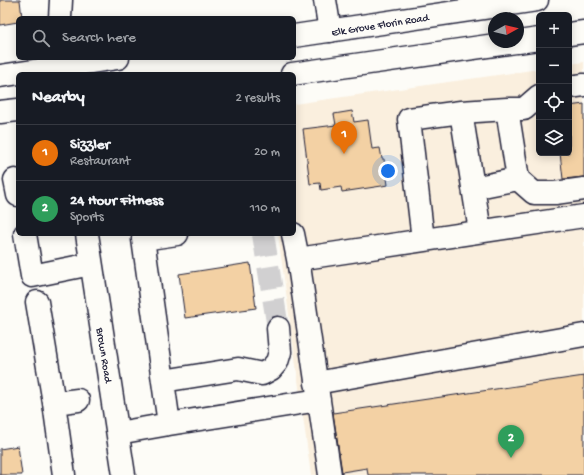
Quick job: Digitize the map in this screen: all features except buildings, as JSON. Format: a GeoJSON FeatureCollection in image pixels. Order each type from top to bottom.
{"type":"FeatureCollection","features":[{"type":"Feature","properties":{"kind":"main road"},"geometry":{"type":"LineString","coordinates":[[60,16],[61,0]]}},
{"type":"Feature","properties":{"kind":"main road"},"geometry":{"type":"LineString","coordinates":[[325,0],[330,32]]}},
{"type":"Feature","properties":{"kind":"main road","name":"Elk Grove Florin Road"},"geometry":{"type":"LineString","coordinates":[[296,36],[330,32],[479,4],[537,0]]}},
{"type":"Feature","properties":{"kind":"main road"},"geometry":{"type":"LineString","coordinates":[[572,34],[584,32]]}},
{"type":"Feature","properties":{"kind":"main road"},"geometry":{"type":"LineString","coordinates":[[524,41],[536,39]]}},
{"type":"Feature","properties":{"kind":"main road"},"geometry":{"type":"LineString","coordinates":[[296,73],[488,46]]}},
{"type":"Feature","properties":{"kind":"main road"},"geometry":{"type":"LineString","coordinates":[[26,72],[104,60]]}},
{"type":"Feature","properties":{"kind":"main road"},"geometry":{"type":"LineString","coordinates":[[0,76],[16,74]]}},
{"type":"Feature","properties":{"kind":"main road"},"geometry":{"type":"LineString","coordinates":[[572,87],[584,85]]}},
{"type":"Feature","properties":{"kind":"main road"},"geometry":{"type":"LineString","coordinates":[[423,240],[409,118],[461,112],[524,109],[536,99]]}},
{"type":"Feature","properties":{"kind":"main road"},"geometry":{"type":"LineString","coordinates":[[507,109],[518,179],[534,193],[555,193],[584,189]]}},
{"type":"Feature","properties":{"kind":"main road"},"geometry":{"type":"LineString","coordinates":[[0,112],[16,110]]}},
{"type":"Feature","properties":{"kind":"main road"},"geometry":{"type":"LineString","coordinates":[[461,112],[480,231]]}},
{"type":"Feature","properties":{"kind":"main road"},"geometry":{"type":"LineString","coordinates":[[473,188],[518,179]]}},
{"type":"Feature","properties":{"kind":"main road"},"geometry":{"type":"LineString","coordinates":[[298,259],[584,216]]}},
{"type":"Feature","properties":{"kind":"main road"},"geometry":{"type":"LineString","coordinates":[[25,236],[32,276],[91,264]]}},
{"type":"Feature","properties":{"kind":"main road","name":"Brown Road"},"geometry":{"type":"LineString","coordinates":[[87,236],[124,475]]}},
{"type":"Feature","properties":{"kind":"main road"},"geometry":{"type":"LineString","coordinates":[[154,236],[143,237],[169,424]]}},
{"type":"Feature","properties":{"kind":"main road"},"geometry":{"type":"LineString","coordinates":[[293,236],[330,475]]}},
{"type":"Feature","properties":{"kind":"main road"},"geometry":{"type":"LineString","coordinates":[[37,302],[54,403],[64,475]]}},
{"type":"Feature","properties":{"kind":"main road"},"geometry":{"type":"LineString","coordinates":[[163,381],[238,369],[262,374],[271,370],[277,362],[280,352],[278,328]]}},
{"type":"Feature","properties":{"kind":"main road"},"geometry":{"type":"LineString","coordinates":[[118,433],[169,424],[584,335]]}},
{"type":"Feature","properties":{"kind":"main road"},"geometry":{"type":"LineString","coordinates":[[54,403],[78,400]]}},
{"type":"Feature","properties":{"kind":"shaded area"},"geometry":{"type":"Polygon","coordinates":[[[584,62],[584,475],[311,475],[278,236],[296,236],[296,104],[536,69],[536,156],[572,156],[572,64],[584,62]]]}},
{"type":"Feature","properties":{"kind":"tunnel"},"geometry":{"type":"LineString","coordinates":[[263,236],[278,328]]}},
{"type":"Feature","properties":{"kind":"place","name":"Sizzler"},"geometry":{"type":"Point","coordinates":[344,154]}},
{"type":"Feature","properties":{"kind":"place","name":"24 Hour Fitness"},"geometry":{"type":"Point","coordinates":[511,458]}}]}
